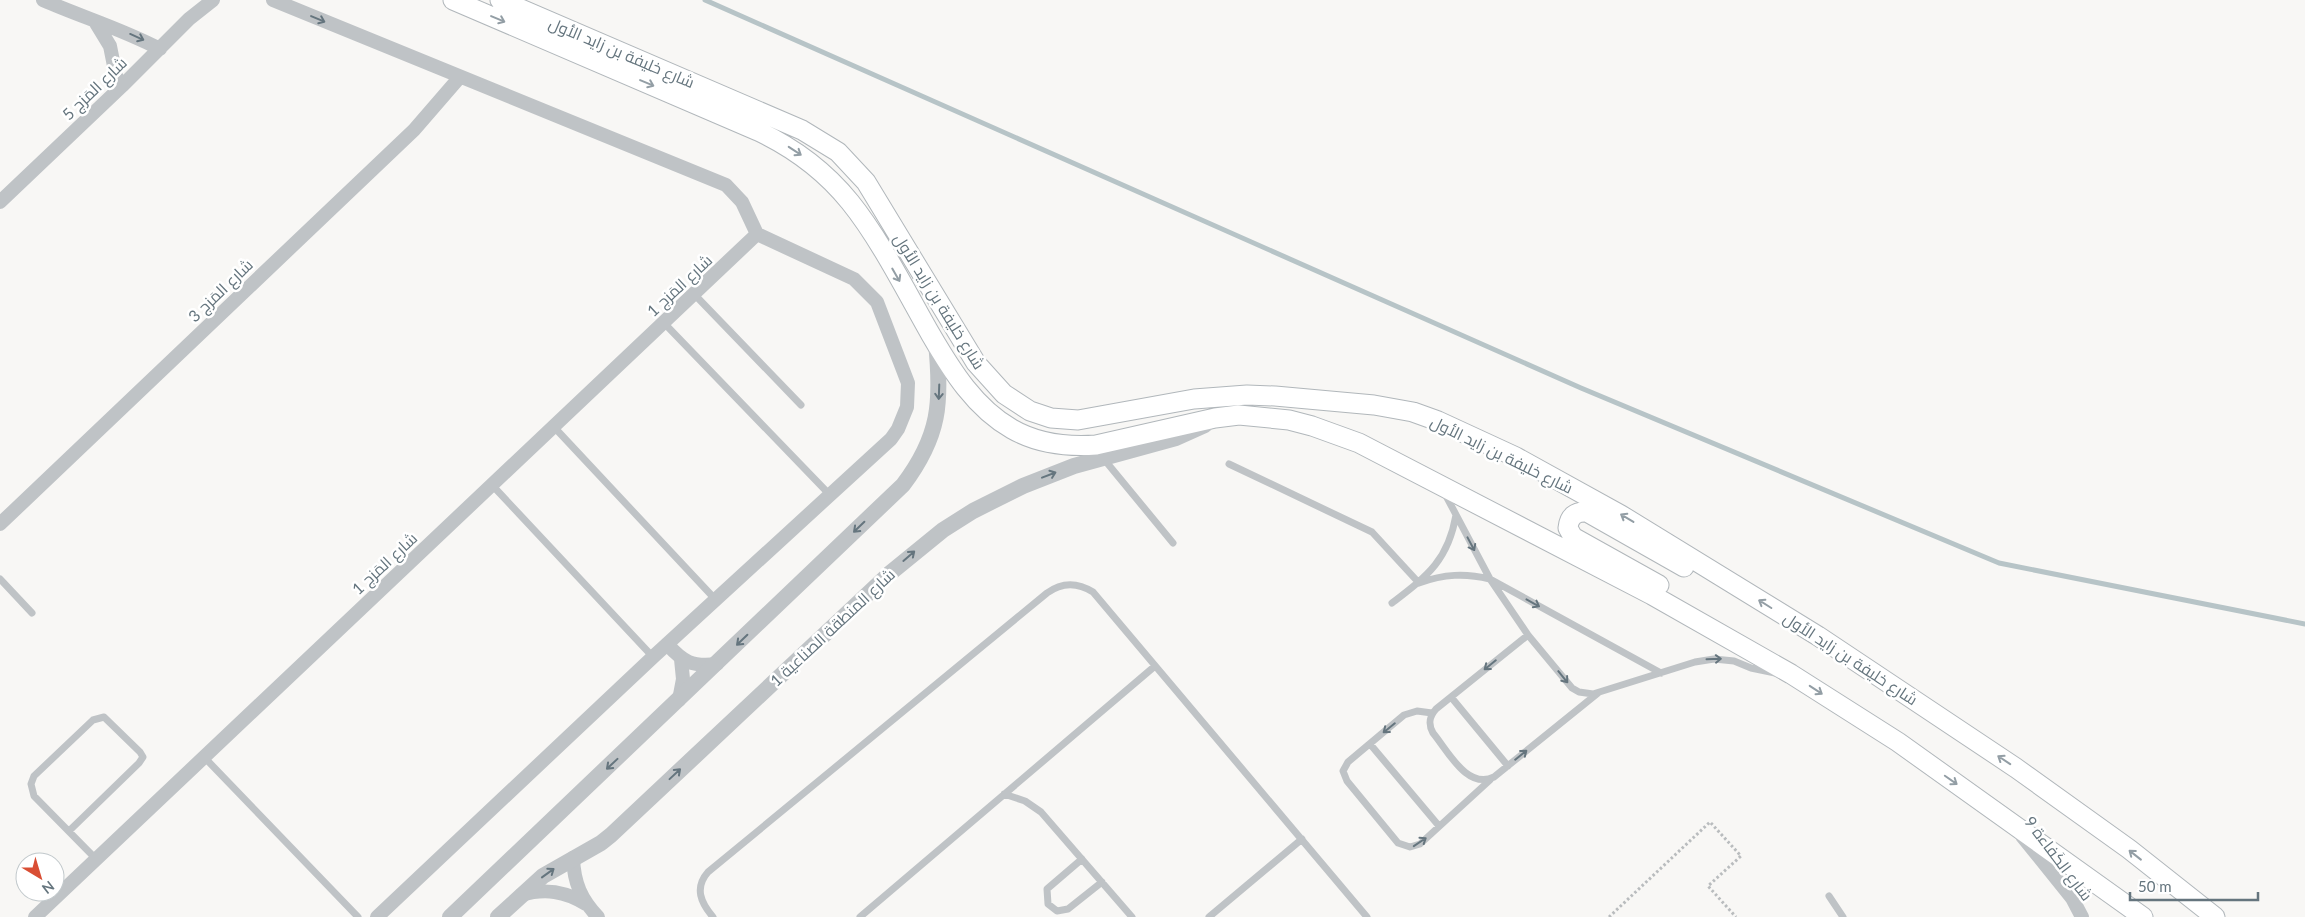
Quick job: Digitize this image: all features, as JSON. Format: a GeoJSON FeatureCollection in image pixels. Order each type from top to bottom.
{"type":"FeatureCollection","features":[{"type":"Feature","properties":{"kind":"main road","name":"شارع خليفة بن زايد الأول"},"geometry":{"type":"LineString","coordinates":[[453,0],[758,131],[800,154],[818,168],[851,203],[868,227],[956,375],[986,410],[1011,429],[1046,442],[1079,446],[1096,445],[1215,418],[1239,415],[1264,416],[1312,426],[1359,443],[1723,634],[1791,674],[1898,742],[2142,917]]}},
{"type":"Feature","properties":{"kind":"main road","name":"شارع خليفة بن زايد الأول"},"geometry":{"type":"LineString","coordinates":[[500,0],[802,130],[838,152],[866,182],[881,204],[976,363],[1004,394],[1030,411],[1051,418],[1078,420],[1194,399],[1247,395],[1300,398],[1394,408],[1438,421],[1516,457],[1621,515],[1818,636],[1992,752],[2129,849],[2215,917]]}},
{"type":"Feature","properties":{"kind":"main road"},"geometry":{"type":"LineString","coordinates":[[1712,571],[1701,571],[1681,565],[1587,512],[1574,514],[1568,522],[1569,533],[1572,537],[1693,604],[1711,618],[1723,634]]}},
{"type":"Feature","properties":{"kind":"street"},"geometry":{"type":"LineString","coordinates":[[43,0],[160,48]]}},
{"type":"Feature","properties":{"kind":"street","name":"شارع المَزج 5"},"geometry":{"type":"LineString","coordinates":[[0,202],[122,86],[188,18],[213,0]]}},
{"type":"Feature","properties":{"kind":"street"},"geometry":{"type":"LineString","coordinates":[[273,0],[460,78],[714,178],[726,185],[742,202],[757,234],[845,274],[863,286],[882,312],[908,383],[908,407],[891,439],[653,657],[377,917]]}},
{"type":"Feature","properties":{"kind":"street"},"geometry":{"type":"LineString","coordinates":[[96,23],[110,46],[116,76],[122,86]]}},
{"type":"Feature","properties":{"kind":"street","name":"شارع المَزج 3"},"geometry":{"type":"LineString","coordinates":[[0,524],[414,130],[460,78]]}},
{"type":"Feature","properties":{"kind":"street","name":"شارع المَزج 1"},"geometry":{"type":"LineString","coordinates":[[35,917],[757,234]]}},
{"type":"Feature","properties":{"kind":"street"},"geometry":{"type":"LineString","coordinates":[[450,917],[718,664],[903,485],[915,469],[932,434],[937,416],[939,380],[936,343]]}},
{"type":"Feature","properties":{"kind":"street","name":"شارع المنطقة الصناعية 1"},"geometry":{"type":"LineString","coordinates":[[498,917],[543,876],[601,843],[611,835],[889,574],[943,530],[973,511],[1023,486],[1103,458],[1176,438],[1196,430],[1215,418]]}},
{"type":"Feature","properties":{"kind":"street"},"geometry":{"type":"LineString","coordinates":[[667,644],[681,659],[699,665],[718,664]]}},
{"type":"Feature","properties":{"kind":"street"},"geometry":{"type":"LineString","coordinates":[[679,700],[683,679],[681,659]]}},
{"type":"Feature","properties":{"kind":"street","name":"شارع الكَفاءة 9"},"geometry":{"type":"LineString","coordinates":[[2008,820],[2072,898],[2082,917]]}},
{"type":"Feature","properties":{"kind":"street"},"geometry":{"type":"LineString","coordinates":[[573,858],[576,885],[586,904]]}},
{"type":"Feature","properties":{"kind":"street"},"geometry":{"type":"LineString","coordinates":[[521,895],[532,892],[555,891],[577,898],[586,904],[598,917]]}},
{"type":"Feature","properties":{"kind":"lane"},"geometry":{"type":"LineString","coordinates":[[694,294],[801,404]]}},
{"type":"Feature","properties":{"kind":"lane"},"geometry":{"type":"LineString","coordinates":[[664,323],[830,495]]}},
{"type":"Feature","properties":{"kind":"lane"},"geometry":{"type":"LineString","coordinates":[[554,427],[716,599]]}},
{"type":"Feature","properties":{"kind":"lane"},"geometry":{"type":"LineString","coordinates":[[1103,458],[1173,543]]}},
{"type":"Feature","properties":{"kind":"lane"},"geometry":{"type":"LineString","coordinates":[[1229,464],[1372,532],[1419,583]]}},
{"type":"Feature","properties":{"kind":"lane"},"geometry":{"type":"LineString","coordinates":[[492,485],[653,657]]}},
{"type":"Feature","properties":{"kind":"lane"},"geometry":{"type":"LineString","coordinates":[[1440,485],[1490,580],[1528,634],[1572,688],[1586,694],[1600,692],[1695,662],[1714,659],[1734,661],[1766,672],[1791,674]]}},
{"type":"Feature","properties":{"kind":"lane"},"geometry":{"type":"LineString","coordinates":[[1392,603],[1429,574],[1445,553],[1450,542],[1456,515]]}},
{"type":"Feature","properties":{"kind":"lane"},"geometry":{"type":"LineString","coordinates":[[1419,583],[1436,577],[1454,574],[1472,575],[1490,580],[1661,673]]}},
{"type":"Feature","properties":{"kind":"lane"},"geometry":{"type":"LineString","coordinates":[[0,579],[32,613]]}},
{"type":"Feature","properties":{"kind":"lane"},"geometry":{"type":"LineString","coordinates":[[713,917],[700,896],[701,883],[708,872],[1053,588],[1069,584],[1077,584],[1093,592],[1367,917]]}},
{"type":"Feature","properties":{"kind":"lane"},"geometry":{"type":"LineString","coordinates":[[1494,777],[1482,781],[1467,774],[1430,729],[1430,718],[1432,713],[1528,634]]}},
{"type":"Feature","properties":{"kind":"lane"},"geometry":{"type":"LineString","coordinates":[[860,917],[1156,666]]}},
{"type":"Feature","properties":{"kind":"lane"},"geometry":{"type":"LineString","coordinates":[[1432,713],[1417,711],[1404,715],[1348,762],[1343,771],[1344,777],[1393,836],[1404,846],[1415,846],[1494,777],[1600,692]]}},
{"type":"Feature","properties":{"kind":"lane"},"geometry":{"type":"LineString","coordinates":[[1452,697],[1508,766]]}},
{"type":"Feature","properties":{"kind":"lane"},"geometry":{"type":"LineString","coordinates":[[69,831],[142,760],[140,752],[104,717],[93,720],[34,776],[31,784],[34,796],[96,860]]}},
{"type":"Feature","properties":{"kind":"lane"},"geometry":{"type":"LineString","coordinates":[[1370,744],[1438,826]]}},
{"type":"Feature","properties":{"kind":"lane"},"geometry":{"type":"LineString","coordinates":[[204,757],[358,917]]}},
{"type":"Feature","properties":{"kind":"lane"},"geometry":{"type":"LineString","coordinates":[[1004,794],[1025,801],[1042,812],[1132,917]]}},
{"type":"Feature","properties":{"kind":"lane"},"geometry":{"type":"LineString","coordinates":[[1209,917],[1302,839]]}},
{"type":"Feature","properties":{"kind":"lane"},"geometry":{"type":"LineString","coordinates":[[1082,859],[1050,885],[1046,894],[1048,904],[1057,911],[1068,909],[1102,882]]}},
{"type":"Feature","properties":{"kind":"lane"},"geometry":{"type":"LineString","coordinates":[[1828,896],[1843,917]]}},
{"type":"Feature","properties":{"kind":"path"},"geometry":{"type":"LineString","coordinates":[[1609,917],[1710,822],[1741,856],[1708,886],[1736,917]]}},
{"type":"Feature","properties":{"kind":"waterway"},"geometry":{"type":"LineString","coordinates":[[705,0],[1581,388],[1999,563],[2305,624]]}}]}
